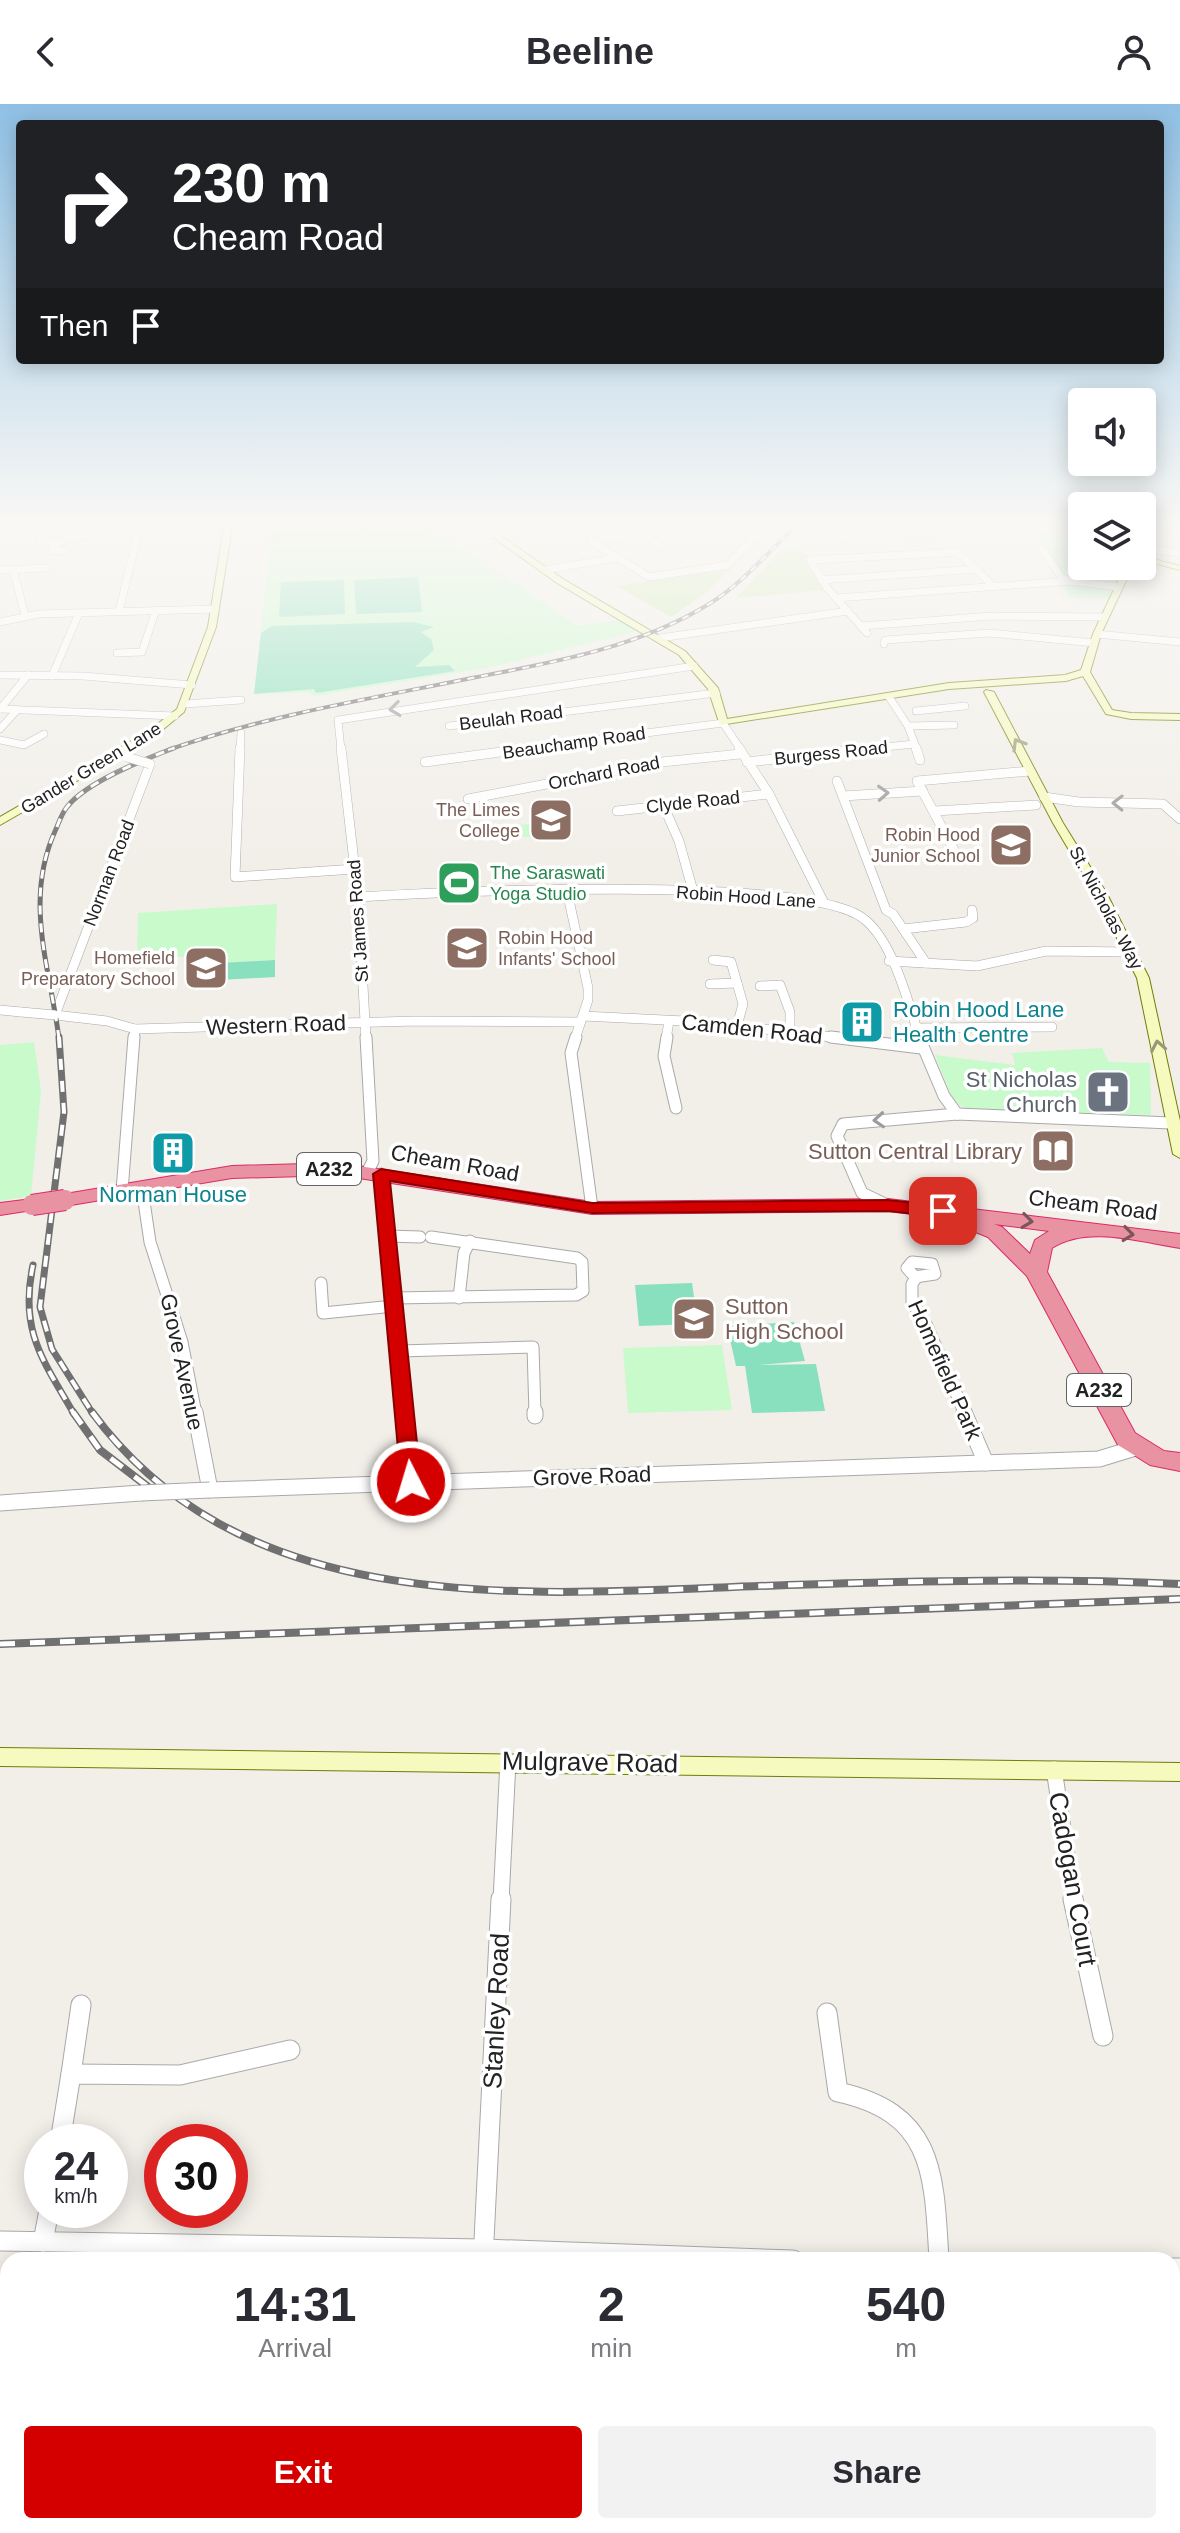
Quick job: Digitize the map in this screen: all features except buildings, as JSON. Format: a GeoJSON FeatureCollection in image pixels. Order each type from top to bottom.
{"type":"FeatureCollection","features":[{"type":"Feature","properties":{"kind":"highway","name":"Cheam Road"},"geometry":{"type":"LineString","coordinates":[[0,1209],[232,1172],[299,1168],[374,1174],[592,1208],[888,1205],[1177,1237]]}},
{"type":"Feature","properties":{"kind":"highway","name":"Cheam Road"},"geometry":{"type":"LineString","coordinates":[[810,1206],[971,1223],[995,1232],[1036,1272]]}},
{"type":"Feature","properties":{"kind":"highway","name":"A232"},"geometry":{"type":"LineString","coordinates":[[1087,1229],[1058,1235],[1042,1245],[1036,1272],[1119,1427],[1135,1448]]}},
{"type":"Feature","properties":{"kind":"highway"},"geometry":{"type":"LineString","coordinates":[[1135,1448],[1158,1459],[1180,1462]]}},
{"type":"Feature","properties":{"kind":"street"},"geometry":{"type":"LineString","coordinates":[[52,676],[67,640]]}},
{"type":"Feature","properties":{"kind":"street"},"geometry":{"type":"LineString","coordinates":[[117,653],[142,652],[147,640]]}},
{"type":"Feature","properties":{"kind":"street","name":"Gander Green Lane"},"geometry":{"type":"LineString","coordinates":[[0,822],[122,756],[175,716],[185,704],[206,640]]}},
{"type":"Feature","properties":{"kind":"street"},"geometry":{"type":"LineString","coordinates":[[663,640],[694,666],[716,693],[723,723],[740,754],[769,794],[823,901]]}},
{"type":"Feature","properties":{"kind":"street"},"geometry":{"type":"LineString","coordinates":[[1095,640],[1085,672],[1109,712],[1131,716],[1180,717]]}},
{"type":"Feature","properties":{"kind":"street"},"geometry":{"type":"LineString","coordinates":[[1145,640],[1180,642]]}},
{"type":"Feature","properties":{"kind":"street","name":"St James Road"},"geometry":{"type":"LineString","coordinates":[[411,1482],[388,1236],[374,1174],[358,897],[340,718],[694,666]]}},
{"type":"Feature","properties":{"kind":"street"},"geometry":{"type":"LineString","coordinates":[[723,723],[959,685],[992,688],[1066,678],[1085,672]]}},
{"type":"Feature","properties":{"kind":"street"},"geometry":{"type":"LineString","coordinates":[[0,675],[192,685]]}},
{"type":"Feature","properties":{"kind":"street"},"geometry":{"type":"LineString","coordinates":[[0,709],[28,675]]}},
{"type":"Feature","properties":{"kind":"street"},"geometry":{"type":"LineString","coordinates":[[1066,678],[1082,680],[1092,686]]}},
{"type":"Feature","properties":{"kind":"street","name":"St. Nicholas Way"},"geometry":{"type":"LineString","coordinates":[[992,688],[1030,771],[1040,801],[1131,952],[1152,1011],[1180,1154]]}},
{"type":"Feature","properties":{"kind":"street","name":"Beulah Road"},"geometry":{"type":"LineString","coordinates":[[449,726],[716,693]]}},
{"type":"Feature","properties":{"kind":"street"},"geometry":{"type":"LineString","coordinates":[[889,697],[908,726],[920,760]]}},
{"type":"Feature","properties":{"kind":"street"},"geometry":{"type":"LineString","coordinates":[[185,704],[241,700]]}},
{"type":"Feature","properties":{"kind":"street"},"geometry":{"type":"LineString","coordinates":[[916,711],[965,706]]}},
{"type":"Feature","properties":{"kind":"street"},"geometry":{"type":"LineString","coordinates":[[0,709],[175,716]]}},
{"type":"Feature","properties":{"kind":"street"},"geometry":{"type":"LineString","coordinates":[[0,729],[17,710]]}},
{"type":"Feature","properties":{"kind":"street"},"geometry":{"type":"LineString","coordinates":[[932,710],[941,725]]}},
{"type":"Feature","properties":{"kind":"street","name":"Beauchamp Road"},"geometry":{"type":"LineString","coordinates":[[425,762],[723,723]]}},
{"type":"Feature","properties":{"kind":"street"},"geometry":{"type":"LineString","coordinates":[[908,726],[954,725]]}},
{"type":"Feature","properties":{"kind":"street"},"geometry":{"type":"LineString","coordinates":[[241,733],[235,877],[355,869]]}},
{"type":"Feature","properties":{"kind":"street"},"geometry":{"type":"LineString","coordinates":[[0,740],[27,744],[44,734]]}},
{"type":"Feature","properties":{"kind":"street","name":"Burgess Road"},"geometry":{"type":"LineString","coordinates":[[747,762],[914,744]]}},
{"type":"Feature","properties":{"kind":"street","name":"Orchard Road"},"geometry":{"type":"LineString","coordinates":[[468,799],[662,762],[740,754]]}},
{"type":"Feature","properties":{"kind":"street","name":"Norman Road"},"geometry":{"type":"LineString","coordinates":[[55,1015],[150,764],[122,756]]}},
{"type":"Feature","properties":{"kind":"street"},"geometry":{"type":"LineString","coordinates":[[954,850],[917,782],[1030,771]]}},
{"type":"Feature","properties":{"kind":"street"},"geometry":{"type":"LineString","coordinates":[[837,781],[886,910],[893,914],[926,963]]}},
{"type":"Feature","properties":{"kind":"street"},"geometry":{"type":"LineString","coordinates":[[843,796],[923,791]]}},
{"type":"Feature","properties":{"kind":"street","name":"Clyde Road"},"geometry":{"type":"LineString","coordinates":[[617,811],[769,794]]}},
{"type":"Feature","properties":{"kind":"street"},"geometry":{"type":"LineString","coordinates":[[935,811],[1040,801],[1165,804],[1179,819]]}},
{"type":"Feature","properties":{"kind":"street"},"geometry":{"type":"LineString","coordinates":[[663,805],[679,841],[693,891]]}},
{"type":"Feature","properties":{"kind":"street","name":"Robin Hood Lane"},"geometry":{"type":"LineString","coordinates":[[358,897],[439,891],[693,891],[823,901],[861,915]]}},
{"type":"Feature","properties":{"kind":"street"},"geometry":{"type":"LineString","coordinates":[[567,891],[588,988],[571,1053],[592,1208]]}},
{"type":"Feature","properties":{"kind":"street"},"geometry":{"type":"LineString","coordinates":[[886,910],[861,915],[889,961],[928,1066],[950,1108],[957,1114]]}},
{"type":"Feature","properties":{"kind":"street"},"geometry":{"type":"LineString","coordinates":[[903,929],[966,922],[973,918],[972,910]]}},
{"type":"Feature","properties":{"kind":"street"},"geometry":{"type":"LineString","coordinates":[[889,961],[977,966],[1046,951],[1131,952]]}},
{"type":"Feature","properties":{"kind":"street"},"geometry":{"type":"LineString","coordinates":[[713,960],[731,962],[743,1004],[737,1026]]}},
{"type":"Feature","properties":{"kind":"street"},"geometry":{"type":"LineString","coordinates":[[710,984],[737,983]]}},
{"type":"Feature","properties":{"kind":"street"},"geometry":{"type":"LineString","coordinates":[[760,986],[780,985],[786,993],[790,1032]]}},
{"type":"Feature","properties":{"kind":"street","name":"Western Road"},"geometry":{"type":"LineString","coordinates":[[0,1010],[107,1021],[135,1029],[581,1019]]}},
{"type":"Feature","properties":{"kind":"street","name":"Camden Road"},"geometry":{"type":"LineString","coordinates":[[581,1019],[737,1026],[921,1048]]}},
{"type":"Feature","properties":{"kind":"street"},"geometry":{"type":"LineString","coordinates":[[669,1021],[664,1056],[676,1108]]}},
{"type":"Feature","properties":{"kind":"street"},"geometry":{"type":"LineString","coordinates":[[915,1028],[1052,1027]]}},
{"type":"Feature","properties":{"kind":"street"},"geometry":{"type":"LineString","coordinates":[[132,1189],[135,1029]]}},
{"type":"Feature","properties":{"kind":"street"},"geometry":{"type":"LineString","coordinates":[[888,1205],[862,1193],[837,1136],[838,1131],[851,1122],[957,1114],[1173,1116]]}},
{"type":"Feature","properties":{"kind":"street","name":"Grove Avenue"},"geometry":{"type":"LineString","coordinates":[[132,1189],[182,1342],[210,1490]]}},
{"type":"Feature","properties":{"kind":"street"},"geometry":{"type":"LineString","coordinates":[[308,1319],[323,1313],[394,1302],[576,1295],[583,1291],[581,1259],[470,1241],[388,1236]]}},
{"type":"Feature","properties":{"kind":"street"},"geometry":{"type":"LineString","coordinates":[[459,1298],[464,1253],[470,1241]]}},
{"type":"Feature","properties":{"kind":"street","name":"Homefield Park"},"geometry":{"type":"LineString","coordinates":[[916,1278],[912,1284],[912,1302],[927,1326],[986,1463]]}},
{"type":"Feature","properties":{"kind":"street"},"geometry":{"type":"LineString","coordinates":[[321,1283],[323,1313]]}},
{"type":"Feature","properties":{"kind":"street"},"geometry":{"type":"LineString","coordinates":[[400,1351],[533,1347],[535,1416]]}},
{"type":"Feature","properties":{"kind":"street","name":"Grove Road"},"geometry":{"type":"LineString","coordinates":[[0,1503],[210,1490],[1099,1459],[1135,1448]]}},
{"type":"Feature","properties":{"kind":"street","name":"Mulgrave Road"},"geometry":{"type":"LineString","coordinates":[[0,1757],[508,1761],[1180,1772]]}},
{"type":"Feature","properties":{"kind":"street","name":"Stanley Road"},"geometry":{"type":"LineString","coordinates":[[483,2252],[508,1761]]}},
{"type":"Feature","properties":{"kind":"street","name":"Cadogan Court"},"geometry":{"type":"LineString","coordinates":[[1054,1769],[1061,1804],[1065,1862],[1103,2036]]}},
{"type":"Feature","properties":{"kind":"street"},"geometry":{"type":"LineString","coordinates":[[63,2124],[81,2005]]}},
{"type":"Feature","properties":{"kind":"street"},"geometry":{"type":"LineString","coordinates":[[827,2013],[838,2092],[876,2100],[907,2122],[922,2145],[935,2186],[939,2252]]}},
{"type":"Feature","properties":{"kind":"street"},"geometry":{"type":"LineString","coordinates":[[71,2074],[180,2075],[290,2050]]}},
{"type":"Feature","properties":{"kind":"street"},"geometry":{"type":"LineString","coordinates":[[43,2242],[46,2228]]}},
{"type":"Feature","properties":{"kind":"street"},"geometry":{"type":"LineString","coordinates":[[0,2241],[410,2252]]}},
{"type":"Feature","properties":{"kind":"green space"},"geometry":{"type":"Polygon","coordinates":[[[260,640],[601,640],[487,668],[314,696],[309,692],[254,694],[260,640]]]}},
{"type":"Feature","properties":{"kind":"green space"},"geometry":{"type":"Polygon","coordinates":[[[260,640],[431,640],[434,650],[415,667],[449,665],[455,671],[316,693],[314,689],[254,694],[260,640]]]}},
{"type":"Feature","properties":{"kind":"green space"},"geometry":{"type":"Polygon","coordinates":[[[536,824],[539,836],[476,840],[473,827],[536,824]]]}},
{"type":"Feature","properties":{"kind":"green space"},"geometry":{"type":"Polygon","coordinates":[[[277,904],[275,960],[199,964],[200,956],[137,959],[138,913],[277,904]]]}},
{"type":"Feature","properties":{"kind":"green space"},"geometry":{"type":"Polygon","coordinates":[[[275,960],[275,977],[219,980],[220,963],[275,960]]]}},
{"type":"Feature","properties":{"kind":"green space"},"geometry":{"type":"Polygon","coordinates":[[[34,1042],[41,1091],[31,1196],[0,1201],[0,1045],[34,1042]]]}},
{"type":"Feature","properties":{"kind":"green space"},"geometry":{"type":"Polygon","coordinates":[[[1102,1048],[1109,1062],[1150,1063],[1151,1115],[966,1109],[953,1100],[935,1055],[1015,1065],[1012,1053],[1102,1048]]]}},
{"type":"Feature","properties":{"kind":"green space"},"geometry":{"type":"Polygon","coordinates":[[[692,1283],[698,1324],[639,1326],[635,1285],[692,1283]]]}},
{"type":"Feature","properties":{"kind":"green space"},"geometry":{"type":"Polygon","coordinates":[[[794,1322],[805,1361],[759,1365],[816,1364],[825,1411],[752,1413],[745,1366],[736,1366],[727,1326],[794,1322]]]}},
{"type":"Feature","properties":{"kind":"green space"},"geometry":{"type":"Polygon","coordinates":[[[722,1345],[732,1410],[628,1413],[623,1348],[722,1345]]]}},
{"type":"Feature","properties":{"kind":"railway"},"geometry":{"type":"LineString","coordinates":[[172,749],[283,717],[537,665],[630,640]]}},
{"type":"Feature","properties":{"kind":"railway"},"geometry":{"type":"LineString","coordinates":[[59,1039],[45,960],[40,908],[46,855],[56,829],[67,807],[88,789],[117,772],[172,749]]}},
{"type":"Feature","properties":{"kind":"railway"},"geometry":{"type":"LineString","coordinates":[[168,750],[172,749]]}},
{"type":"Feature","properties":{"kind":"railway"},"geometry":{"type":"LineString","coordinates":[[59,1037],[64,1112],[40,1307],[52,1349],[93,1414]]}},
{"type":"Feature","properties":{"kind":"railway"},"geometry":{"type":"LineString","coordinates":[[33,1265],[29,1288],[32,1327],[44,1361],[74,1414]]}},
{"type":"Feature","properties":{"kind":"railway"},"geometry":{"type":"LineString","coordinates":[[73,1412],[100,1450],[156,1493]]}},
{"type":"Feature","properties":{"kind":"railway"},"geometry":{"type":"LineString","coordinates":[[92,1412],[158,1482],[235,1532],[320,1564],[412,1583],[506,1591],[602,1592],[935,1581],[1180,1584]]}},
{"type":"Feature","properties":{"kind":"railway"},"geometry":{"type":"LineString","coordinates":[[0,1644],[1180,1599]]}},
{"type":"Feature","properties":{"kind":"place","name":"The Limes College"},"geometry":{"type":"Point","coordinates":[551,820]}},
{"type":"Feature","properties":{"kind":"place","name":"Robin Hood Junior School"},"geometry":{"type":"Point","coordinates":[1011,845]}},
{"type":"Feature","properties":{"kind":"place","name":"The Saraswati Yoga Studio"},"geometry":{"type":"Point","coordinates":[459,883]}},
{"type":"Feature","properties":{"kind":"place","name":"Robin Hood Infants' School"},"geometry":{"type":"Point","coordinates":[467,948]}},
{"type":"Feature","properties":{"kind":"place","name":"Homefield Preparatory School"},"geometry":{"type":"Point","coordinates":[206,968]}},
{"type":"Feature","properties":{"kind":"place","name":"Robin Hood Lane Health Centre"},"geometry":{"type":"Point","coordinates":[862,1022]}},
{"type":"Feature","properties":{"kind":"place","name":"St Nicholas Church"},"geometry":{"type":"Point","coordinates":[1108,1092]}},
{"type":"Feature","properties":{"kind":"place","name":"Sutton Central Library"},"geometry":{"type":"Point","coordinates":[1053,1151]}},
{"type":"Feature","properties":{"kind":"place","name":"Norman House"},"geometry":{"type":"Point","coordinates":[173,1153]}},
{"type":"Feature","properties":{"kind":"place","name":"Sutton High School"},"geometry":{"type":"Point","coordinates":[694,1319]}},
{"type":"Feature","properties":{"kind":"route"},"geometry":{"type":"LineString","coordinates":[[411,1482],[381,1174],[592,1208],[888,1205],[943,1211]]}}]}
